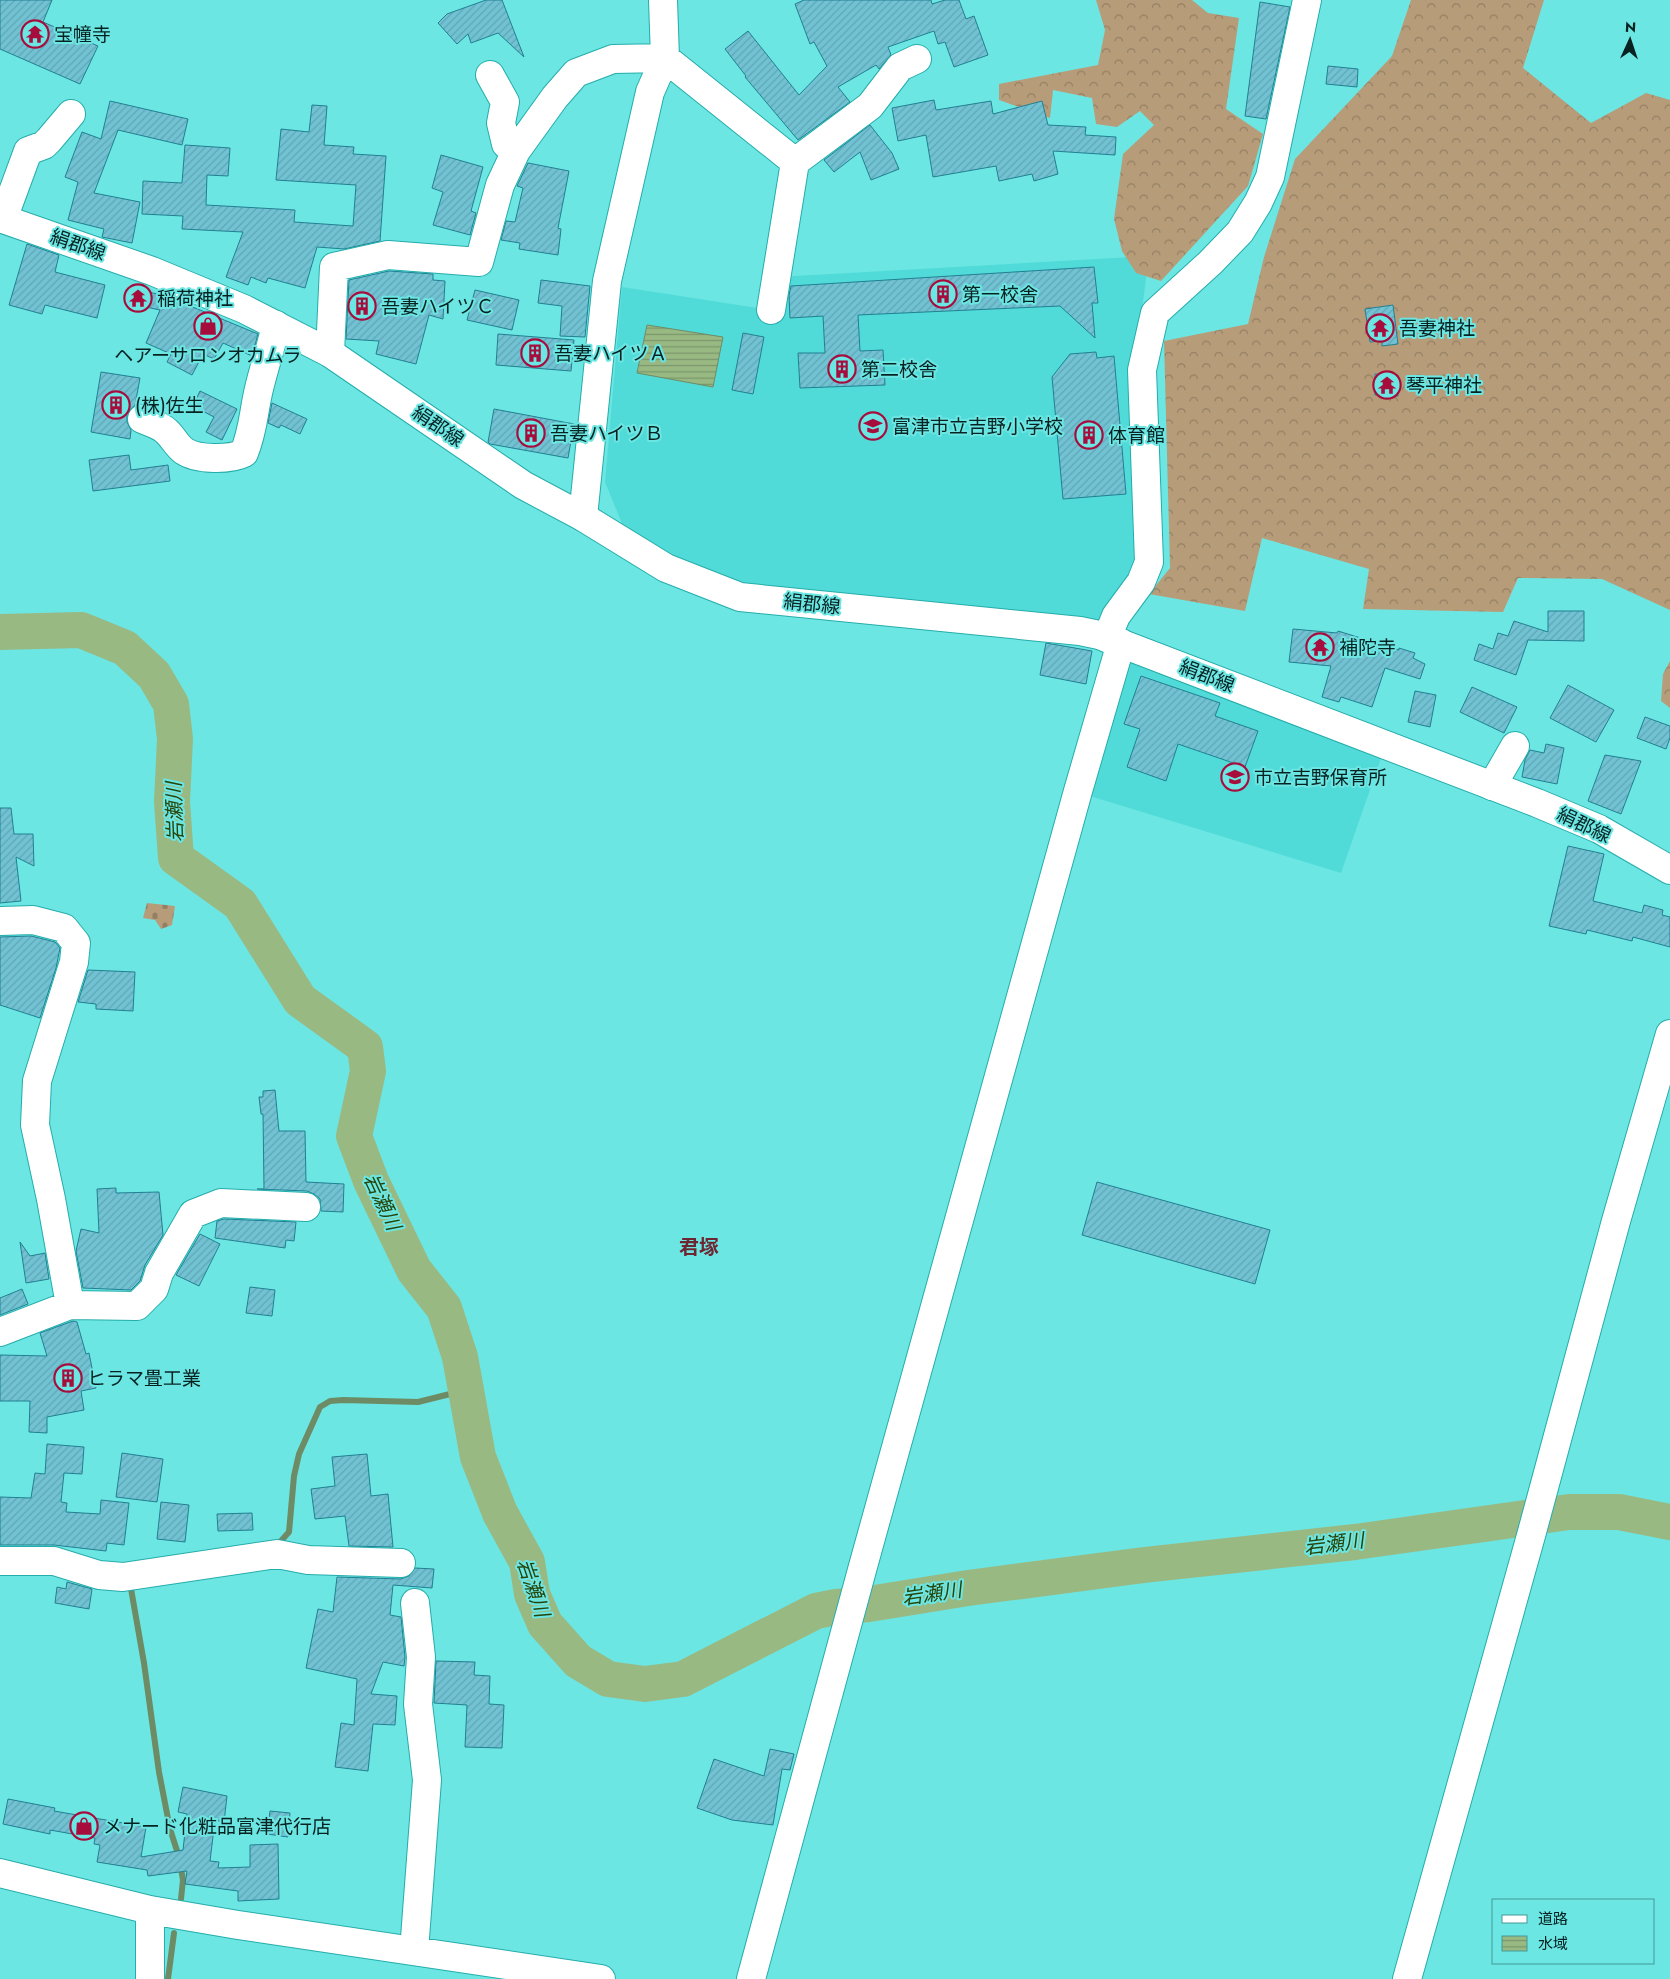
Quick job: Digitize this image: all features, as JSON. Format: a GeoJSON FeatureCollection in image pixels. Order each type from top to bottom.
{"type":"FeatureCollection","features":[{"type":"Feature","properties":{"kind":"street"},"geometry":{"type":"LineString","coordinates":[[583,517],[597,363],[607,281],[650,92],[665,58],[663,0]]}},
{"type":"Feature","properties":{"kind":"street"},"geometry":{"type":"LineString","coordinates":[[751,1979],[1092,738],[1114,640],[1116,616],[1140,582],[1149,562],[1142,370],[1155,313],[1210,263],[1240,232],[1258,203],[1270,177],[1307,0]]}},
{"type":"Feature","properties":{"kind":"street"},"geometry":{"type":"LineString","coordinates":[[330,353],[334,267],[388,255],[479,262],[500,185],[516,151],[576,72],[613,59],[665,58],[795,162]]}},
{"type":"Feature","properties":{"kind":"street"},"geometry":{"type":"LineString","coordinates":[[771,310],[795,162],[870,106],[900,66],[917,59]]}},
{"type":"Feature","properties":{"kind":"street"},"geometry":{"type":"LineString","coordinates":[[490,75],[505,102],[501,123],[506,144],[516,151]]}},
{"type":"Feature","properties":{"kind":"street"},"geometry":{"type":"LineString","coordinates":[[2,219],[28,151],[44,145],[71,114]]}},
{"type":"Feature","properties":{"kind":"street","name":"絹郡線"},"geometry":{"type":"LineString","coordinates":[[2,219],[152,271],[244,309],[276,325],[330,353],[524,485],[583,517],[666,568],[740,597],[1080,631],[1114,640],[1492,786],[1598,830],[1670,870]]}},
{"type":"Feature","properties":{"kind":"street"},"geometry":{"type":"LineString","coordinates":[[142,419],[166,431],[173,441],[185,452],[214,458],[236,457],[244,453],[252,435],[258,393],[276,325]]}},
{"type":"Feature","properties":{"kind":"street"},"geometry":{"type":"LineString","coordinates":[[1492,786],[1515,746]]}},
{"type":"Feature","properties":{"kind":"street"},"geometry":{"type":"LineString","coordinates":[[0,921],[33,920],[64,928],[76,943],[74,962],[37,1081],[35,1125],[51,1199],[70,1305]]}},
{"type":"Feature","properties":{"kind":"street"},"geometry":{"type":"LineString","coordinates":[[1407,1979],[1616,1221],[1670,1034]]}},
{"type":"Feature","properties":{"kind":"street"},"geometry":{"type":"LineString","coordinates":[[0,1332],[70,1305],[137,1306],[154,1288],[160,1273],[193,1214],[221,1203],[306,1207]]}},
{"type":"Feature","properties":{"kind":"street"},"geometry":{"type":"LineString","coordinates":[[0,1561],[54,1561],[100,1575],[132,1576],[277,1554],[308,1560],[401,1563]]}},
{"type":"Feature","properties":{"kind":"street"},"geometry":{"type":"LineString","coordinates":[[414,1951],[428,1780],[418,1704],[421,1657],[415,1603]]}},
{"type":"Feature","properties":{"kind":"street"},"geometry":{"type":"LineString","coordinates":[[0,1873],[150,1910],[601,1979]]}},
{"type":"Feature","properties":{"kind":"street"},"geometry":{"type":"LineString","coordinates":[[150,1910],[150,1979]]}},
{"type":"Feature","properties":{"kind":"shaded area","name":"富津市立吉野小学校"},"geometry":{"type":"Polygon","coordinates":[[[1149,256],[1134,370],[1140,566],[1103,622],[771,593],[727,582],[625,531],[605,482],[622,287],[771,310],[777,277],[1149,256]]]}},
{"type":"Feature","properties":{"kind":"shaded area","name":"市立吉野保育所"},"geometry":{"type":"Polygon","coordinates":[[[1132,658],[1381,758],[1341,873],[1090,796],[1125,663],[1132,658]]]}},
{"type":"Feature","properties":{"kind":"green space"},"geometry":{"type":"Polygon","coordinates":[[[1096,0],[1192,0],[1208,13],[1239,18],[1226,109],[1263,134],[1248,186],[1161,281],[1136,273],[1122,251],[1114,219],[1123,154],[1154,125],[1140,111],[1117,127],[1096,124],[1092,98],[1053,90],[1050,118],[999,100],[999,84],[1098,65],[1105,30],[1096,0]]]}},
{"type":"Feature","properties":{"kind":"green space"},"geometry":{"type":"Polygon","coordinates":[[[1411,0],[1544,0],[1523,68],[1591,123],[1646,93],[1670,100],[1670,610],[1602,579],[1518,578],[1503,612],[1363,609],[1369,569],[1262,538],[1245,611],[1149,594],[1170,568],[1164,341],[1248,324],[1264,257],[1295,159],[1392,56],[1411,0]]]}},
{"type":"Feature","properties":{"kind":"green space"},"geometry":{"type":"Polygon","coordinates":[[[1670,661],[1670,708],[1661,701],[1663,674],[1670,661]]]}},
{"type":"Feature","properties":{"kind":"green space"},"geometry":{"type":"Polygon","coordinates":[[[147,903],[175,906],[172,925],[161,929],[155,920],[143,918],[147,903]]]}},
{"type":"Feature","properties":{"kind":"water"},"geometry":{"type":"Polygon","coordinates":[[[647,325],[723,337],[713,387],[637,373],[647,325]]]}},
{"type":"Feature","properties":{"kind":"building","name":"宝幢寺"},"geometry":{"type":"Polygon","coordinates":[[[0,0],[52,0],[43,22],[98,46],[80,84],[0,49],[0,0]]]}},
{"type":"Feature","properties":{"kind":"building"},"geometry":{"type":"Polygon","coordinates":[[[486,0],[502,0],[524,57],[498,33],[471,43],[468,34],[457,44],[438,23],[447,14],[486,0]]]}},
{"type":"Feature","properties":{"kind":"building"},"geometry":{"type":"Polygon","coordinates":[[[804,0],[931,0],[932,4],[945,0],[959,0],[966,19],[974,16],[988,55],[954,67],[945,42],[938,44],[934,31],[888,47],[891,55],[879,69],[876,65],[838,87],[850,102],[798,140],[745,77],[725,49],[748,31],[799,95],[827,66],[814,42],[810,44],[795,4],[804,0]]]}},
{"type":"Feature","properties":{"kind":"building"},"geometry":{"type":"Polygon","coordinates":[[[1260,2],[1290,7],[1266,119],[1245,116],[1260,2]]]}},
{"type":"Feature","properties":{"kind":"building"},"geometry":{"type":"Polygon","coordinates":[[[1328,66],[1358,69],[1357,87],[1326,84],[1328,66]]]}},
{"type":"Feature","properties":{"kind":"building"},"geometry":{"type":"Polygon","coordinates":[[[934,100],[936,110],[991,101],[993,114],[1042,101],[1048,125],[1086,127],[1085,135],[1116,137],[1115,155],[1053,151],[1058,174],[1034,181],[1032,174],[999,181],[996,166],[933,177],[926,135],[898,141],[892,108],[934,100]]]}},
{"type":"Feature","properties":{"kind":"building"},"geometry":{"type":"Polygon","coordinates":[[[110,101],[188,119],[182,145],[118,130],[94,193],[140,202],[132,243],[102,237],[104,229],[68,220],[78,182],[65,177],[82,132],[101,139],[110,101]]]}},
{"type":"Feature","properties":{"kind":"building"},"geometry":{"type":"Polygon","coordinates":[[[312,105],[327,106],[324,145],[354,147],[353,154],[386,156],[380,241],[344,249],[317,247],[305,288],[268,278],[266,283],[251,277],[248,285],[226,277],[243,232],[182,229],[183,216],[142,214],[143,181],[182,183],[185,145],[230,148],[228,176],[207,175],[206,205],[295,210],[294,222],[353,226],[356,185],[276,180],[281,129],[309,132],[312,105]]]}},
{"type":"Feature","properties":{"kind":"building"},"geometry":{"type":"Polygon","coordinates":[[[870,125],[892,153],[899,169],[871,180],[860,152],[834,172],[824,160],[870,125]]]}},
{"type":"Feature","properties":{"kind":"building"},"geometry":{"type":"Polygon","coordinates":[[[441,155],[483,167],[471,211],[476,213],[470,235],[433,225],[443,192],[432,188],[441,155]]]}},
{"type":"Feature","properties":{"kind":"building"},"geometry":{"type":"Polygon","coordinates":[[[528,163],[569,171],[558,228],[561,229],[558,255],[519,249],[520,243],[501,240],[506,221],[515,222],[523,188],[517,186],[528,163]]]}},
{"type":"Feature","properties":{"kind":"building"},"geometry":{"type":"Polygon","coordinates":[[[27,244],[59,255],[55,272],[105,285],[97,318],[45,305],[42,314],[9,305],[27,244]]]}},
{"type":"Feature","properties":{"kind":"building","name":"第一校舎"},"geometry":{"type":"Polygon","coordinates":[[[1094,267],[1098,303],[1092,303],[1095,338],[1060,306],[858,315],[860,351],[883,350],[885,385],[800,388],[798,353],[825,353],[823,316],[790,318],[789,296],[791,286],[1094,267]]]}},
{"type":"Feature","properties":{"kind":"building"},"geometry":{"type":"Polygon","coordinates":[[[389,271],[433,274],[433,280],[445,281],[443,319],[429,315],[416,364],[376,354],[379,341],[346,339],[349,280],[389,271]]]}},
{"type":"Feature","properties":{"kind":"building"},"geometry":{"type":"Polygon","coordinates":[[[541,280],[590,286],[585,337],[560,336],[562,306],[538,303],[541,280]]]}},
{"type":"Feature","properties":{"kind":"building"},"geometry":{"type":"Polygon","coordinates":[[[131,288],[166,296],[258,334],[252,356],[223,343],[214,359],[203,354],[192,375],[167,362],[171,354],[146,343],[160,310],[127,303],[131,288]]]}},
{"type":"Feature","properties":{"kind":"building"},"geometry":{"type":"Polygon","coordinates":[[[475,290],[519,300],[512,330],[467,320],[475,290]]]}},
{"type":"Feature","properties":{"kind":"building","name":"吾妻神社"},"geometry":{"type":"Polygon","coordinates":[[[1393,305],[1398,344],[1382,346],[1382,341],[1370,342],[1365,309],[1393,305]]]}},
{"type":"Feature","properties":{"kind":"building"},"geometry":{"type":"Polygon","coordinates":[[[743,333],[764,337],[753,394],[732,390],[743,333]]]}},
{"type":"Feature","properties":{"kind":"building","name":"吾妻ハイツＡ"},"geometry":{"type":"Polygon","coordinates":[[[498,334],[574,340],[571,371],[496,365],[498,334]]]}},
{"type":"Feature","properties":{"kind":"building","name":"体育館"},"geometry":{"type":"Polygon","coordinates":[[[1096,352],[1097,358],[1114,356],[1126,494],[1063,499],[1052,377],[1070,354],[1096,352]]]}},
{"type":"Feature","properties":{"kind":"building","name":"(株)佐生"},"geometry":{"type":"Polygon","coordinates":[[[101,372],[140,378],[135,405],[127,414],[127,422],[131,430],[130,439],[91,432],[101,372]]]}},
{"type":"Feature","properties":{"kind":"building","name":"琴平神社"},"geometry":{"type":"Polygon","coordinates":[[[1375,374],[1398,375],[1398,396],[1375,395],[1375,374]]]}},
{"type":"Feature","properties":{"kind":"building"},"geometry":{"type":"Polygon","coordinates":[[[200,391],[237,409],[222,440],[206,432],[214,417],[193,406],[200,391]]]}},
{"type":"Feature","properties":{"kind":"building"},"geometry":{"type":"Polygon","coordinates":[[[272,403],[307,419],[300,434],[281,425],[279,428],[268,423],[272,403]]]}},
{"type":"Feature","properties":{"kind":"building","name":"吾妻ハイツＢ"},"geometry":{"type":"Polygon","coordinates":[[[494,409],[574,424],[568,458],[490,444],[488,442],[494,409]]]}},
{"type":"Feature","properties":{"kind":"building"},"geometry":{"type":"Polygon","coordinates":[[[129,455],[131,470],[168,465],[170,481],[93,491],[89,460],[129,455]]]}},
{"type":"Feature","properties":{"kind":"building"},"geometry":{"type":"Polygon","coordinates":[[[1548,611],[1584,611],[1584,641],[1528,640],[1516,675],[1474,660],[1479,644],[1493,649],[1498,633],[1508,636],[1514,621],[1548,632],[1548,611]]]}},
{"type":"Feature","properties":{"kind":"building"},"geometry":{"type":"Polygon","coordinates":[[[1293,629],[1337,633],[1338,631],[1399,650],[1399,648],[1415,653],[1413,658],[1425,664],[1420,679],[1385,668],[1372,707],[1341,697],[1339,702],[1322,697],[1331,666],[1289,662],[1293,629]]]}},
{"type":"Feature","properties":{"kind":"building"},"geometry":{"type":"Polygon","coordinates":[[[1046,643],[1092,651],[1086,684],[1040,675],[1046,643]]]}},
{"type":"Feature","properties":{"kind":"building"},"geometry":{"type":"Polygon","coordinates":[[[1141,676],[1220,703],[1215,716],[1258,731],[1245,767],[1178,744],[1166,781],[1127,767],[1140,729],[1124,724],[1141,676]]]}},
{"type":"Feature","properties":{"kind":"building"},"geometry":{"type":"Polygon","coordinates":[[[1568,685],[1614,710],[1596,742],[1550,718],[1568,685]]]}},
{"type":"Feature","properties":{"kind":"building"},"geometry":{"type":"Polygon","coordinates":[[[1472,687],[1517,707],[1504,733],[1460,712],[1472,687]]]}},
{"type":"Feature","properties":{"kind":"building"},"geometry":{"type":"Polygon","coordinates":[[[1415,691],[1436,695],[1430,727],[1408,722],[1415,691]]]}},
{"type":"Feature","properties":{"kind":"building"},"geometry":{"type":"Polygon","coordinates":[[[1645,717],[1670,726],[1670,738],[1666,749],[1637,738],[1645,717]]]}},
{"type":"Feature","properties":{"kind":"building"},"geometry":{"type":"Polygon","coordinates":[[[1546,744],[1564,748],[1557,784],[1522,777],[1525,760],[1530,750],[1544,753],[1546,744]]]}},
{"type":"Feature","properties":{"kind":"building"},"geometry":{"type":"Polygon","coordinates":[[[1605,755],[1641,761],[1621,814],[1588,801],[1605,755]]]}},
{"type":"Feature","properties":{"kind":"building"},"geometry":{"type":"Polygon","coordinates":[[[0,808],[11,808],[14,834],[33,834],[34,866],[16,857],[21,901],[0,903],[0,808]]]}},
{"type":"Feature","properties":{"kind":"building"},"geometry":{"type":"Polygon","coordinates":[[[1568,846],[1604,854],[1593,901],[1642,913],[1644,905],[1663,910],[1662,915],[1670,917],[1670,947],[1633,937],[1632,941],[1587,930],[1586,934],[1549,926],[1568,846]]]}},
{"type":"Feature","properties":{"kind":"building"},"geometry":{"type":"Polygon","coordinates":[[[31,936],[55,942],[60,948],[56,968],[40,1018],[0,1005],[0,937],[31,936]]]}},
{"type":"Feature","properties":{"kind":"building"},"geometry":{"type":"Polygon","coordinates":[[[88,970],[135,972],[133,1011],[96,1009],[96,1004],[78,1002],[88,970]]]}},
{"type":"Feature","properties":{"kind":"building"},"geometry":{"type":"Polygon","coordinates":[[[275,1090],[279,1131],[305,1131],[306,1182],[344,1184],[343,1212],[321,1211],[320,1199],[307,1191],[257,1189],[264,1189],[263,1114],[261,1114],[259,1097],[263,1097],[263,1091],[275,1090]]]}},
{"type":"Feature","properties":{"kind":"building"},"geometry":{"type":"Polygon","coordinates":[[[1097,1182],[1270,1230],[1255,1284],[1082,1235],[1097,1182]]]}},
{"type":"Feature","properties":{"kind":"building"},"geometry":{"type":"Polygon","coordinates":[[[116,1188],[116,1193],[159,1192],[163,1235],[145,1265],[140,1281],[131,1290],[83,1288],[76,1251],[81,1229],[99,1233],[97,1189],[116,1188]]]}},
{"type":"Feature","properties":{"kind":"building"},"geometry":{"type":"Polygon","coordinates":[[[224,1219],[296,1222],[294,1241],[286,1240],[285,1248],[215,1238],[217,1221],[224,1219]]]}},
{"type":"Feature","properties":{"kind":"building"},"geometry":{"type":"Polygon","coordinates":[[[200,1234],[220,1244],[199,1286],[176,1275],[200,1234]]]}},
{"type":"Feature","properties":{"kind":"building"},"geometry":{"type":"Polygon","coordinates":[[[20,1242],[30,1256],[45,1253],[49,1279],[26,1283],[20,1242]]]}},
{"type":"Feature","properties":{"kind":"building"},"geometry":{"type":"Polygon","coordinates":[[[250,1287],[275,1290],[272,1316],[246,1313],[250,1287]]]}},
{"type":"Feature","properties":{"kind":"building"},"geometry":{"type":"Polygon","coordinates":[[[22,1289],[28,1304],[0,1315],[0,1298],[22,1289]]]}},
{"type":"Feature","properties":{"kind":"building"},"geometry":{"type":"Polygon","coordinates":[[[73,1321],[77,1322],[86,1354],[89,1353],[96,1388],[81,1391],[84,1410],[47,1417],[47,1433],[29,1432],[30,1401],[0,1401],[0,1355],[47,1356],[40,1333],[73,1321]]]}},
{"type":"Feature","properties":{"kind":"building"},"geometry":{"type":"Polygon","coordinates":[[[47,1444],[84,1447],[82,1474],[64,1473],[61,1502],[67,1503],[66,1512],[100,1514],[101,1500],[129,1503],[124,1545],[107,1543],[106,1551],[54,1545],[0,1545],[0,1497],[31,1498],[35,1473],[45,1474],[47,1444]]]}},
{"type":"Feature","properties":{"kind":"building"},"geometry":{"type":"Polygon","coordinates":[[[122,1453],[163,1459],[157,1502],[116,1497],[122,1453]]]}},
{"type":"Feature","properties":{"kind":"building"},"geometry":{"type":"Polygon","coordinates":[[[367,1454],[371,1496],[388,1494],[393,1547],[349,1546],[345,1516],[315,1519],[311,1489],[335,1486],[332,1457],[367,1454]]]}},
{"type":"Feature","properties":{"kind":"building"},"geometry":{"type":"Polygon","coordinates":[[[161,1502],[189,1505],[185,1542],[157,1539],[161,1502]]]}},
{"type":"Feature","properties":{"kind":"building"},"geometry":{"type":"Polygon","coordinates":[[[252,1513],[253,1530],[218,1531],[217,1514],[252,1513]]]}},
{"type":"Feature","properties":{"kind":"building"},"geometry":{"type":"Polygon","coordinates":[[[415,1568],[434,1569],[432,1588],[393,1585],[390,1615],[401,1617],[405,1657],[404,1666],[383,1662],[371,1694],[397,1696],[395,1725],[373,1724],[368,1771],[335,1767],[341,1723],[354,1725],[357,1679],[306,1668],[318,1609],[333,1612],[337,1577],[401,1579],[409,1576],[415,1568]]]}},
{"type":"Feature","properties":{"kind":"building"},"geometry":{"type":"Polygon","coordinates":[[[67,1582],[92,1589],[89,1609],[55,1603],[57,1587],[66,1589],[67,1582]]]}},
{"type":"Feature","properties":{"kind":"building"},"geometry":{"type":"Polygon","coordinates":[[[436,1661],[475,1662],[474,1675],[490,1676],[489,1704],[504,1705],[502,1748],[465,1747],[467,1705],[434,1703],[436,1661]]]}},
{"type":"Feature","properties":{"kind":"building"},"geometry":{"type":"Polygon","coordinates":[[[770,1749],[794,1754],[790,1770],[782,1769],[773,1825],[732,1820],[697,1808],[714,1759],[764,1776],[770,1749]]]}},
{"type":"Feature","properties":{"kind":"building"},"geometry":{"type":"Polygon","coordinates":[[[183,1787],[227,1796],[224,1822],[215,1820],[210,1861],[219,1862],[218,1868],[250,1867],[250,1845],[278,1844],[279,1899],[238,1901],[238,1891],[185,1884],[187,1871],[148,1876],[147,1870],[97,1862],[100,1845],[94,1844],[95,1838],[50,1830],[50,1834],[3,1824],[8,1799],[55,1808],[54,1811],[146,1827],[141,1857],[183,1850],[187,1814],[178,1812],[183,1787]]]}},
{"type":"Feature","properties":{"kind":"building"},"geometry":{"type":"Polygon","coordinates":[[[270,1811],[290,1813],[288,1837],[267,1834],[270,1811]]]}},
{"type":"Feature","properties":{"kind":"waterway","name":"岩瀬川"},"geometry":{"type":"LineString","coordinates":[[0,632],[81,630],[125,648],[154,675],[171,704],[175,739],[172,802],[176,858],[240,904],[300,1000],[365,1047],[368,1071],[354,1136],[371,1181],[414,1270],[444,1308],[460,1357],[478,1457],[500,1513],[527,1562],[532,1594],[545,1624],[578,1661],[608,1679],[645,1684],[683,1679],[816,1611],[836,1607],[1144,1565],[1355,1542],[1569,1512],[1619,1512],[1670,1522]]}},
{"type":"Feature","properties":{"kind":"waterway"},"geometry":{"type":"LineString","coordinates":[[274,1544],[280,1542],[289,1532],[294,1476],[299,1454],[320,1407],[330,1401],[343,1400],[418,1402],[466,1390]]}},
{"type":"Feature","properties":{"kind":"waterway"},"geometry":{"type":"LineString","coordinates":[[130,1583],[144,1663],[159,1772],[170,1829],[179,1857],[183,1880],[181,1899]]}},
{"type":"Feature","properties":{"kind":"waterway"},"geometry":{"type":"LineString","coordinates":[[168,1979],[174,1933]]}},
{"type":"Feature","properties":{"kind":"place","name":"宝幢寺"},"geometry":{"type":"Point","coordinates":[35,34]}},
{"type":"Feature","properties":{"kind":"place","name":"第一校舎"},"geometry":{"type":"Point","coordinates":[943,294]}},
{"type":"Feature","properties":{"kind":"place","name":"稲荷神社"},"geometry":{"type":"Point","coordinates":[138,298]}},
{"type":"Feature","properties":{"kind":"place","name":"吾妻ハイツＣ"},"geometry":{"type":"Point","coordinates":[362,306]}},
{"type":"Feature","properties":{"kind":"place","name":"ヘアーサロンオカムラ"},"geometry":{"type":"Point","coordinates":[208,326]}},
{"type":"Feature","properties":{"kind":"place","name":"吾妻神社"},"geometry":{"type":"Point","coordinates":[1380,328]}},
{"type":"Feature","properties":{"kind":"place","name":"吾妻ハイツＡ"},"geometry":{"type":"Point","coordinates":[535,353]}},
{"type":"Feature","properties":{"kind":"place","name":"第二校舎"},"geometry":{"type":"Point","coordinates":[842,369]}},
{"type":"Feature","properties":{"kind":"place","name":"琴平神社"},"geometry":{"type":"Point","coordinates":[1387,385]}},
{"type":"Feature","properties":{"kind":"place","name":"(株)佐生"},"geometry":{"type":"Point","coordinates":[116,405]}},
{"type":"Feature","properties":{"kind":"place","name":"富津市立吉野小学校"},"geometry":{"type":"Point","coordinates":[873,426]}},
{"type":"Feature","properties":{"kind":"place","name":"吾妻ハイツＢ"},"geometry":{"type":"Point","coordinates":[531,433]}},
{"type":"Feature","properties":{"kind":"place","name":"体育館"},"geometry":{"type":"Point","coordinates":[1089,435]}},
{"type":"Feature","properties":{"kind":"place","name":"補陀寺"},"geometry":{"type":"Point","coordinates":[1320,647]}},
{"type":"Feature","properties":{"kind":"place","name":"市立吉野保育所"},"geometry":{"type":"Point","coordinates":[1235,777]}},
{"type":"Feature","properties":{"kind":"place","name":"ヒラマ畳工業"},"geometry":{"type":"Point","coordinates":[68,1378]}},
{"type":"Feature","properties":{"kind":"place","name":"メナード化粧品富津代行店"},"geometry":{"type":"Point","coordinates":[84,1826]}},
{"type":"Feature","properties":{"kind":"district","name":"君塚"},"geometry":{"type":"Point","coordinates":[699,1247]}}]}
